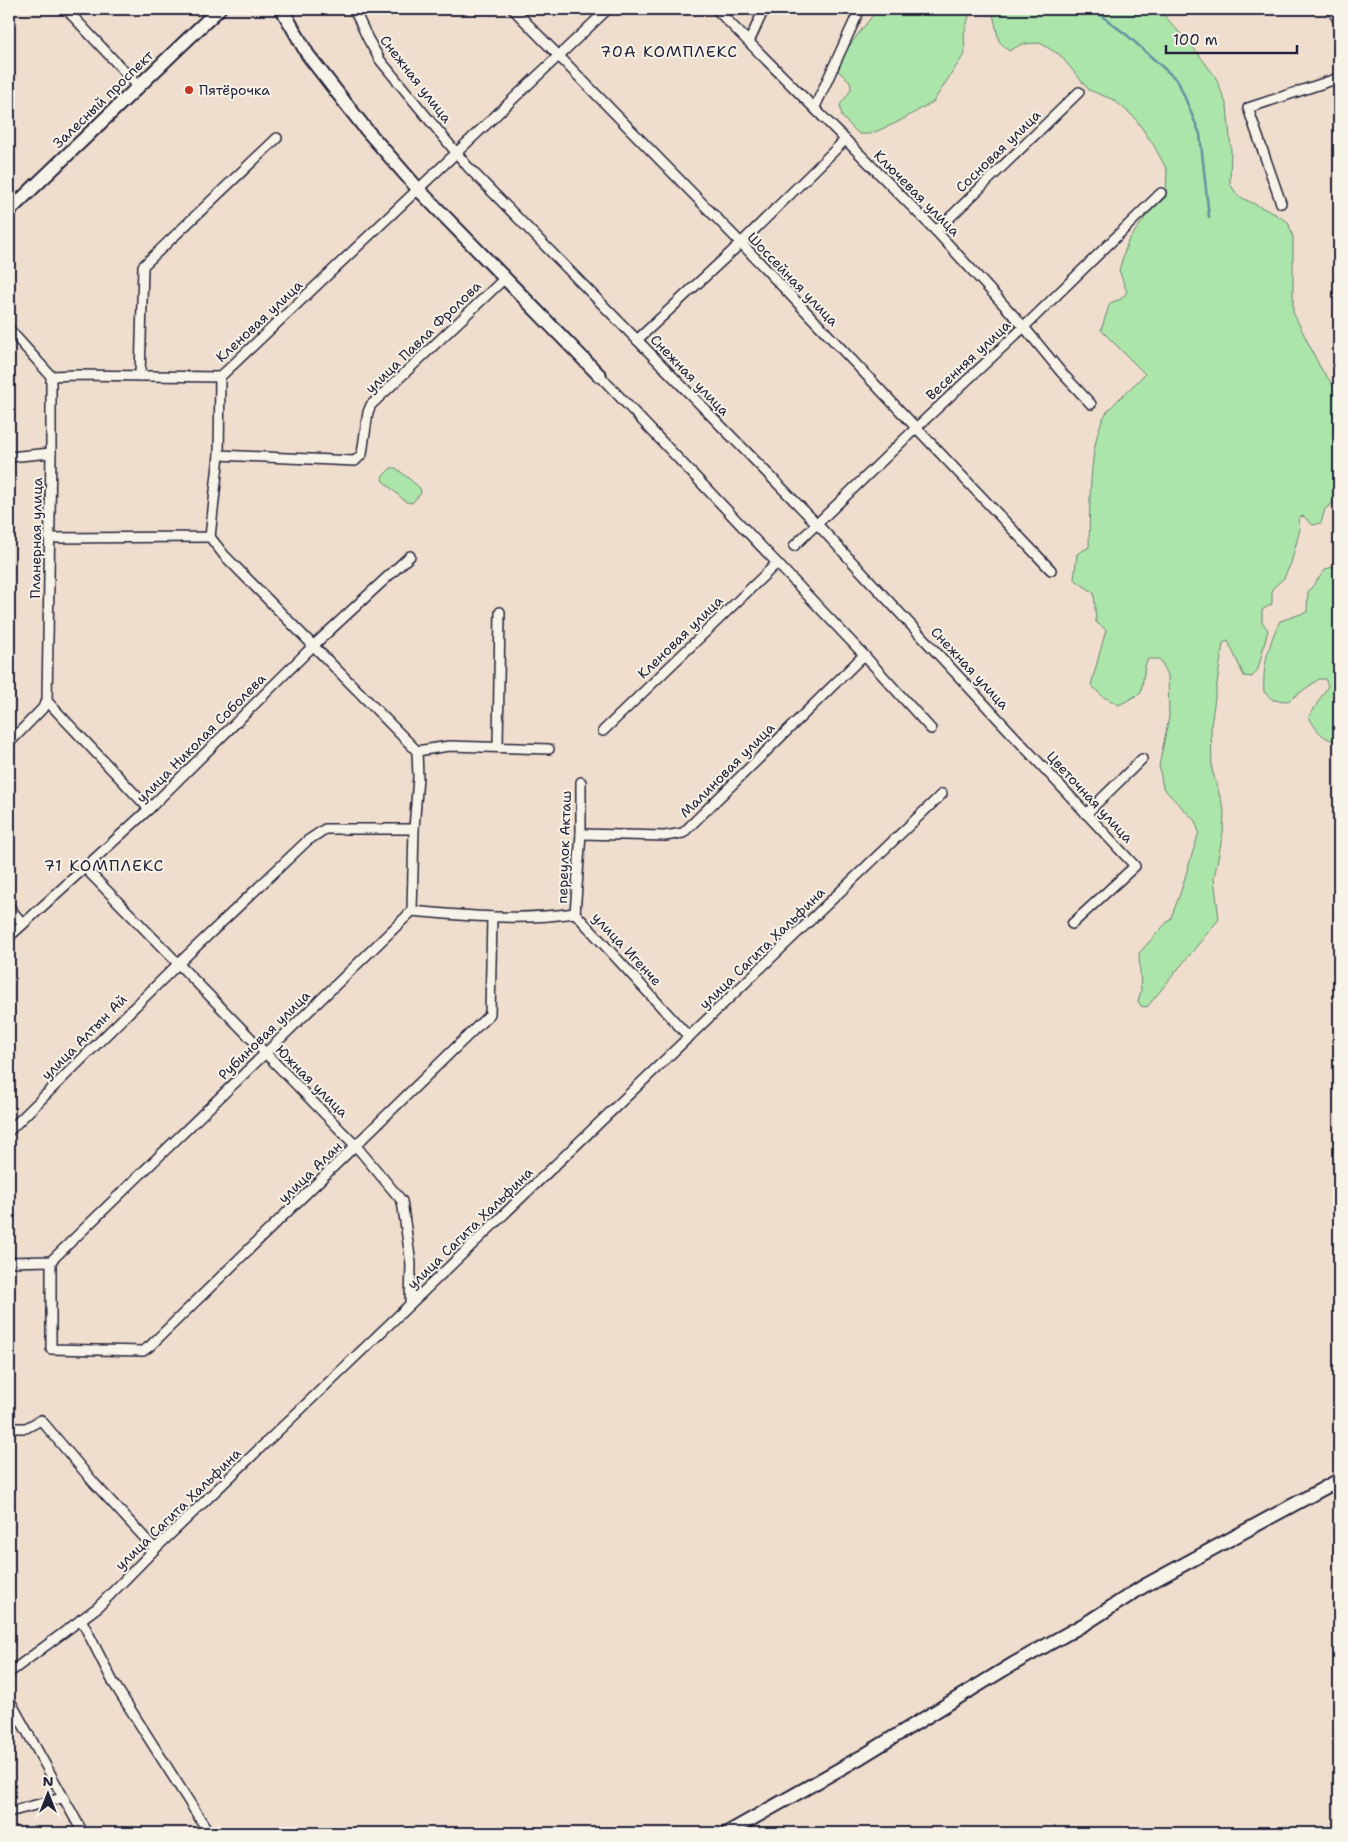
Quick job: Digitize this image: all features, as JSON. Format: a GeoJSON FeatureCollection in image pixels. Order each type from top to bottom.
{"type":"FeatureCollection","features":[{"type":"Feature","properties":{"kind":"street"},"geometry":{"type":"LineString","coordinates":[[66,9],[138,86]]}},
{"type":"Feature","properties":{"kind":"street","name":"Залесный проспект"},"geometry":{"type":"LineString","coordinates":[[9,211],[219,9]]}},
{"type":"Feature","properties":{"kind":"street"},"geometry":{"type":"LineString","coordinates":[[282,9],[308,55],[364,128],[419,190],[600,376],[864,655],[931,729]]}},
{"type":"Feature","properties":{"kind":"street","name":"Снежная улица"},"geometry":{"type":"LineString","coordinates":[[354,9],[380,60],[457,154],[818,525],[1024,747]]}},
{"type":"Feature","properties":{"kind":"street","name":"Шоссейная улица"},"geometry":{"type":"LineString","coordinates":[[513,9],[740,243],[1051,570]]}},
{"type":"Feature","properties":{"kind":"street","name":"Кленовая улица"},"geometry":{"type":"LineString","coordinates":[[51,376],[220,377],[608,9]]}},
{"type":"Feature","properties":{"kind":"street","name":"Ключевая улица"},"geometry":{"type":"LineString","coordinates":[[716,9],[936,230],[1024,327],[1060,372],[1091,404]]}},
{"type":"Feature","properties":{"kind":"street"},"geometry":{"type":"LineString","coordinates":[[749,42],[764,9]]}},
{"type":"Feature","properties":{"kind":"street"},"geometry":{"type":"LineString","coordinates":[[815,107],[860,9]]}},
{"type":"Feature","properties":{"kind":"street"},"geometry":{"type":"LineString","coordinates":[[1331,9],[1339,21]]}},
{"type":"Feature","properties":{"kind":"street"},"geometry":{"type":"LineString","coordinates":[[1281,203],[1248,108],[1339,78]]}},
{"type":"Feature","properties":{"kind":"street","name":"Сосновая улица"},"geometry":{"type":"LineString","coordinates":[[936,230],[1079,92]]}},
{"type":"Feature","properties":{"kind":"street"},"geometry":{"type":"LineString","coordinates":[[140,376],[143,266],[277,138]]}},
{"type":"Feature","properties":{"kind":"street"},"geometry":{"type":"LineString","coordinates":[[637,340],[845,140]]}},
{"type":"Feature","properties":{"kind":"street","name":"Весенняя улица"},"geometry":{"type":"LineString","coordinates":[[794,546],[1024,327],[1161,193]]}},
{"type":"Feature","properties":{"kind":"street","name":"улица Павла Фролова"},"geometry":{"type":"LineString","coordinates":[[219,454],[355,460],[362,454],[368,412],[371,405],[505,278]]}},
{"type":"Feature","properties":{"kind":"street"},"geometry":{"type":"LineString","coordinates":[[9,329],[51,376]]}},
{"type":"Feature","properties":{"kind":"street","name":"Планерная улица"},"geometry":{"type":"LineString","coordinates":[[48,700],[51,376]]}},
{"type":"Feature","properties":{"kind":"street"},"geometry":{"type":"LineString","coordinates":[[220,377],[219,454],[210,537],[224,555],[417,751],[418,777],[414,829],[412,910]]}},
{"type":"Feature","properties":{"kind":"street"},"geometry":{"type":"LineString","coordinates":[[9,457],[51,454]]}},
{"type":"Feature","properties":{"kind":"street"},"geometry":{"type":"LineString","coordinates":[[49,538],[210,537]]}},
{"type":"Feature","properties":{"kind":"street","name":"улица Николая Соболева"},"geometry":{"type":"LineString","coordinates":[[9,937],[149,809],[314,645],[410,556]]}},
{"type":"Feature","properties":{"kind":"street","name":"Кленовая улица"},"geometry":{"type":"LineString","coordinates":[[603,731],[777,563]]}},
{"type":"Feature","properties":{"kind":"street"},"geometry":{"type":"LineString","coordinates":[[498,747],[500,612]]}},
{"type":"Feature","properties":{"kind":"street","name":"Малиновая улица"},"geometry":{"type":"LineString","coordinates":[[580,834],[665,836],[683,833],[864,655]]}},
{"type":"Feature","properties":{"kind":"street"},"geometry":{"type":"LineString","coordinates":[[9,743],[42,709],[48,700],[149,809]]}},
{"type":"Feature","properties":{"kind":"street"},"geometry":{"type":"LineString","coordinates":[[417,751],[449,746],[548,749]]}},
{"type":"Feature","properties":{"kind":"street","name":"Цветочная улица"},"geometry":{"type":"LineString","coordinates":[[1024,747],[1135,866],[1072,924]]}},
{"type":"Feature","properties":{"kind":"street"},"geometry":{"type":"LineString","coordinates":[[1086,814],[1142,759]]}},
{"type":"Feature","properties":{"kind":"street","name":"переулок Акташ"},"geometry":{"type":"LineString","coordinates":[[575,913],[581,782]]}},
{"type":"Feature","properties":{"kind":"street","name":"улица Сагита Хальфина"},"geometry":{"type":"LineString","coordinates":[[9,1673],[98,1607],[410,1304],[942,794]]}},
{"type":"Feature","properties":{"kind":"street","name":"улица Алтын Ай"},"geometry":{"type":"LineString","coordinates":[[9,1131],[179,963],[308,841],[325,829],[414,829]]}},
{"type":"Feature","properties":{"kind":"street","name":"Южная улица"},"geometry":{"type":"LineString","coordinates":[[84,867],[356,1146],[402,1201],[411,1264],[410,1304]]}},
{"type":"Feature","properties":{"kind":"street"},"geometry":{"type":"LineString","coordinates":[[9,907],[22,924]]}},
{"type":"Feature","properties":{"kind":"street","name":"улица Игенче"},"geometry":{"type":"LineString","coordinates":[[412,910],[492,917],[552,916],[575,913],[689,1037]]}},
{"type":"Feature","properties":{"kind":"street","name":"Рубиновая улица"},"geometry":{"type":"LineString","coordinates":[[51,1261],[412,910]]}},
{"type":"Feature","properties":{"kind":"street","name":"улица Алан"},"geometry":{"type":"LineString","coordinates":[[51,1261],[51,1349],[143,1351],[150,1346],[490,1014],[492,917]]}},
{"type":"Feature","properties":{"kind":"street"},"geometry":{"type":"LineString","coordinates":[[9,1262],[51,1261]]}},
{"type":"Feature","properties":{"kind":"street"},"geometry":{"type":"LineString","coordinates":[[9,1428],[26,1428],[41,1420],[94,1484],[155,1550]]}},
{"type":"Feature","properties":{"kind":"street"},"geometry":{"type":"LineString","coordinates":[[727,1833],[861,1757],[1014,1664],[1088,1622],[1144,1586],[1339,1480]]}},
{"type":"Feature","properties":{"kind":"street"},"geometry":{"type":"LineString","coordinates":[[81,1619],[113,1682],[208,1833]]}},
{"type":"Feature","properties":{"kind":"street"},"geometry":{"type":"LineString","coordinates":[[9,1700],[83,1833]]}},
{"type":"Feature","properties":{"kind":"street"},"geometry":{"type":"LineString","coordinates":[[9,1812],[62,1798]]}},
{"type":"Feature","properties":{"kind":"green space"},"geometry":{"type":"Polygon","coordinates":[[[873,9],[971,9],[964,34],[965,53],[933,102],[896,123],[870,134],[859,134],[842,117],[840,105],[851,90],[850,81],[838,71],[843,54],[873,15],[873,9]]]}},
{"type":"Feature","properties":{"kind":"green space"},"geometry":{"type":"Polygon","coordinates":[[[988,9],[1158,9],[1162,13],[1196,51],[1215,76],[1227,106],[1231,149],[1230,184],[1238,196],[1288,222],[1293,237],[1293,312],[1320,367],[1339,394],[1339,505],[1333,503],[1325,509],[1321,523],[1313,525],[1303,516],[1298,518],[1300,529],[1291,563],[1284,578],[1272,589],[1272,604],[1262,610],[1262,622],[1268,630],[1258,669],[1252,677],[1244,676],[1228,641],[1223,643],[1211,725],[1212,770],[1224,810],[1223,833],[1214,878],[1219,919],[1147,1007],[1141,1006],[1138,1001],[1141,991],[1139,953],[1171,918],[1199,832],[1195,821],[1163,788],[1159,766],[1169,717],[1168,675],[1160,659],[1148,659],[1145,666],[1141,693],[1119,705],[1102,696],[1091,685],[1106,630],[1096,622],[1094,593],[1074,579],[1077,554],[1089,547],[1091,477],[1096,439],[1101,424],[1111,407],[1145,374],[1101,330],[1110,303],[1121,299],[1127,292],[1119,270],[1128,241],[1147,215],[1166,197],[1167,170],[1153,144],[1134,117],[1114,100],[1089,90],[1060,55],[1040,43],[1022,44],[1009,51],[999,41],[993,14],[988,9]]]}},
{"type":"Feature","properties":{"kind":"green space"},"geometry":{"type":"Polygon","coordinates":[[[391,468],[396,468],[420,488],[421,493],[412,503],[406,502],[383,481],[382,477],[391,468]]]}},
{"type":"Feature","properties":{"kind":"green space"},"geometry":{"type":"Polygon","coordinates":[[[1339,560],[1339,741],[1334,741],[1321,734],[1309,717],[1328,686],[1325,679],[1319,679],[1288,701],[1273,700],[1264,692],[1264,674],[1267,656],[1280,621],[1307,612],[1308,592],[1326,569],[1336,566],[1339,560]]]}},
{"type":"Feature","properties":{"kind":"waterway"},"geometry":{"type":"LineString","coordinates":[[1093,9],[1128,36],[1178,81],[1200,134],[1209,217]]}},
{"type":"Feature","properties":{"kind":"place","name":"Пятёрочка"},"geometry":{"type":"Point","coordinates":[189,90]}},
{"type":"Feature","properties":{"kind":"district","name":"70А КОМПЛЕКС"},"geometry":{"type":"Point","coordinates":[669,51]}},
{"type":"Feature","properties":{"kind":"district","name":"71 КОМПЛЕКС"},"geometry":{"type":"Point","coordinates":[104,865]}}]}
